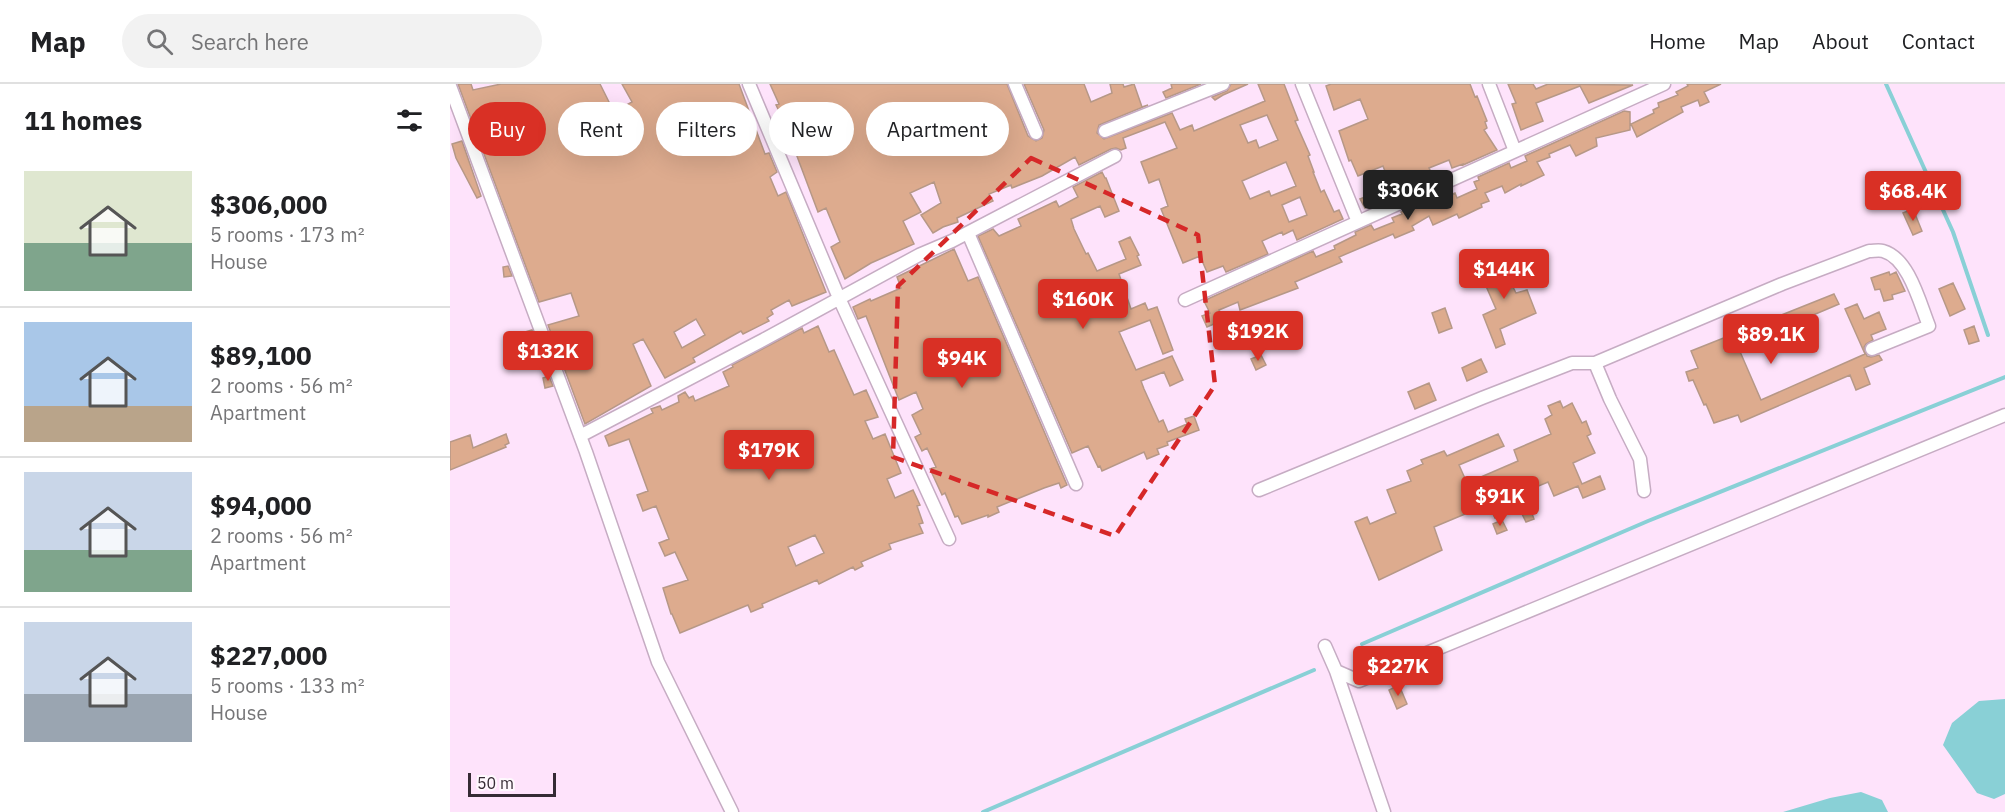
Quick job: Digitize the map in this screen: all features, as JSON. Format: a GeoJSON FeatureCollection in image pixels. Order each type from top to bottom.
{"type":"FeatureCollection","features":[{"type":"Feature","properties":{"kind":"street"},"geometry":{"type":"LineString","coordinates":[[749,84],[838,298],[949,539]]}},
{"type":"Feature","properties":{"kind":"street"},"geometry":{"type":"LineString","coordinates":[[1015,84],[1036,132]]}},
{"type":"Feature","properties":{"kind":"street"},"geometry":{"type":"LineString","coordinates":[[1105,131],[1223,84]]}},
{"type":"Feature","properties":{"kind":"street"},"geometry":{"type":"LineString","coordinates":[[1302,84],[1358,222]]}},
{"type":"Feature","properties":{"kind":"street"},"geometry":{"type":"LineString","coordinates":[[1489,84],[1515,152]]}},
{"type":"Feature","properties":{"kind":"street"},"geometry":{"type":"LineString","coordinates":[[1185,300],[1664,84]]}},
{"type":"Feature","properties":{"kind":"street"},"geometry":{"type":"LineString","coordinates":[[450,86],[580,436],[658,662],[732,812]]}},
{"type":"Feature","properties":{"kind":"street"},"geometry":{"type":"LineString","coordinates":[[580,436],[919,255],[968,233],[1115,156]]}},
{"type":"Feature","properties":{"kind":"street"},"geometry":{"type":"LineString","coordinates":[[968,233],[1076,484]]}},
{"type":"Feature","properties":{"kind":"street"},"geometry":{"type":"LineString","coordinates":[[1259,490],[1572,363],[1595,363],[1782,284],[1869,251],[1883,251],[1893,256],[1908,273],[1929,326],[1872,349]]}},
{"type":"Feature","properties":{"kind":"street"},"geometry":{"type":"LineString","coordinates":[[1595,363],[1640,459],[1644,492]]}},
{"type":"Feature","properties":{"kind":"street"},"geometry":{"type":"LineString","coordinates":[[1336,671],[1359,681],[2005,416]]}},
{"type":"Feature","properties":{"kind":"street"},"geometry":{"type":"LineString","coordinates":[[1325,646],[1336,671],[1383,812]]}},
{"type":"Feature","properties":{"kind":"highlighted area"},"geometry":{"type":"Polygon","coordinates":[[[1031,158],[1198,235],[1215,385],[1115,536],[893,457],[898,286],[1031,158]]]}},
{"type":"Feature","properties":{"kind":"shaded area"},"geometry":{"type":"Polygon","coordinates":[[[2005,699],[2005,794],[1994,799],[1977,793],[1943,745],[1952,723],[1979,701],[2005,699]]]}},
{"type":"Feature","properties":{"kind":"shaded area"},"geometry":{"type":"Polygon","coordinates":[[[1861,792],[1882,800],[1888,812],[1783,812],[1830,798],[1861,792]]]}},
{"type":"Feature","properties":{"kind":"building"},"geometry":{"type":"Polygon","coordinates":[[[458,84],[471,84],[473,90],[501,84],[600,84],[609,102],[558,102],[558,156],[644,156],[644,102],[632,102],[622,84],[739,84],[746,102],[656,102],[656,156],[757,156],[757,132],[765,154],[769,153],[777,172],[770,177],[778,196],[786,192],[826,292],[792,306],[789,300],[771,310],[773,314],[767,318],[769,321],[743,334],[741,331],[693,358],[695,362],[665,378],[643,339],[633,344],[651,386],[585,424],[548,325],[579,316],[571,293],[539,302],[485,156],[546,156],[546,102],[468,102],[468,111],[458,84]],[[696,319],[674,332],[682,348],[705,335],[696,319]]]}},
{"type":"Feature","properties":{"kind":"building"},"geometry":{"type":"Polygon","coordinates":[[[770,84],[1007,84],[1028,136],[1036,141],[1042,138],[1044,130],[1024,84],[1084,84],[1091,102],[1112,93],[1110,84],[1123,84],[1124,87],[1134,84],[1142,107],[1148,105],[1099,125],[1097,133],[1104,139],[1172,113],[1180,130],[1192,125],[1194,131],[1265,101],[1258,84],[1284,84],[1321,192],[1324,190],[1334,212],[1339,210],[1343,219],[1297,240],[1293,230],[1262,241],[1268,254],[1226,272],[1223,266],[1207,272],[1200,256],[1183,263],[1161,209],[1168,206],[1159,179],[1149,183],[1141,162],[1177,148],[1165,122],[1123,138],[1126,148],[1111,149],[1079,165],[1075,157],[1042,176],[989,194],[993,201],[957,218],[958,222],[933,233],[921,215],[941,203],[934,182],[910,193],[921,212],[903,221],[914,244],[871,263],[845,279],[831,247],[840,242],[826,208],[818,212],[797,156],[854,156],[854,102],[778,102],[770,84]],[[1267,115],[1240,125],[1248,143],[1256,140],[1259,148],[1278,140],[1267,115]],[[1286,162],[1242,181],[1250,199],[1269,191],[1271,196],[1296,186],[1286,162]],[[1300,197],[1282,205],[1289,222],[1307,215],[1300,197]]]}},
{"type":"Feature","properties":{"kind":"building"},"geometry":{"type":"Polygon","coordinates":[[[1171,84],[1201,84],[1166,98],[1163,92],[1172,88],[1171,84]]]}},
{"type":"Feature","properties":{"kind":"building"},"geometry":{"type":"Polygon","coordinates":[[[1231,84],[1248,84],[1215,100],[1212,97],[1227,91],[1231,84]]]}},
{"type":"Feature","properties":{"kind":"building"},"geometry":{"type":"Polygon","coordinates":[[[1331,84],[1470,84],[1487,121],[1485,122],[1487,128],[1484,130],[1497,150],[1452,168],[1449,160],[1429,168],[1434,178],[1365,208],[1360,199],[1391,187],[1383,166],[1358,176],[1351,160],[1349,161],[1339,131],[1368,119],[1360,99],[1334,110],[1326,86],[1331,84]]]}},
{"type":"Feature","properties":{"kind":"building"},"geometry":{"type":"Polygon","coordinates":[[[1508,84],[1533,84],[1536,89],[1548,84],[1633,85],[1589,103],[1580,86],[1536,103],[1543,121],[1521,130],[1512,104],[1516,103],[1508,84]]]}},
{"type":"Feature","properties":{"kind":"building"},"geometry":{"type":"Polygon","coordinates":[[[1687,84],[1721,84],[1704,92],[1709,102],[1700,106],[1698,100],[1681,107],[1683,112],[1637,137],[1631,124],[1654,113],[1653,110],[1659,107],[1658,103],[1678,95],[1676,92],[1688,86],[1687,84]]]}},
{"type":"Feature","properties":{"kind":"building"},"geometry":{"type":"Polygon","coordinates":[[[1624,111],[1630,112],[1630,130],[1596,138],[1597,146],[1576,156],[1570,145],[1549,154],[1550,157],[1537,162],[1544,175],[1505,193],[1502,186],[1485,193],[1489,201],[1459,218],[1457,214],[1433,225],[1429,216],[1412,226],[1414,230],[1395,238],[1393,234],[1339,257],[1342,262],[1295,282],[1298,288],[1240,310],[1238,302],[1219,310],[1223,320],[1207,327],[1202,316],[1210,313],[1204,301],[1313,251],[1316,257],[1335,249],[1334,246],[1356,235],[1355,232],[1371,225],[1374,230],[1394,222],[1392,218],[1423,202],[1425,206],[1455,193],[1457,198],[1477,189],[1474,182],[1479,180],[1478,177],[1509,163],[1511,168],[1527,161],[1525,156],[1624,111]]]}},
{"type":"Feature","properties":{"kind":"building"},"geometry":{"type":"Polygon","coordinates":[[[462,141],[481,196],[477,198],[456,158],[452,144],[462,141]]]}},
{"type":"Feature","properties":{"kind":"building"},"geometry":{"type":"Polygon","coordinates":[[[1102,172],[1119,211],[1105,217],[1100,206],[1071,219],[1074,229],[1097,271],[1126,259],[1119,242],[1130,237],[1141,265],[1119,274],[1131,309],[1145,303],[1148,310],[1157,307],[1173,350],[1163,354],[1150,320],[1119,332],[1136,370],[1172,356],[1183,380],[1170,386],[1164,372],[1141,381],[1159,422],[1163,420],[1168,432],[1187,424],[1185,419],[1194,416],[1199,430],[1167,442],[1168,445],[1157,449],[1159,454],[1147,459],[1144,452],[1102,471],[1088,446],[1072,453],[978,236],[993,229],[999,236],[1021,226],[1018,219],[1056,201],[1059,207],[1078,197],[1073,187],[1102,172]]]}},
{"type":"Feature","properties":{"kind":"building"},"geometry":{"type":"Polygon","coordinates":[[[1913,209],[1922,231],[1913,235],[1903,213],[1913,209]]]}},
{"type":"Feature","properties":{"kind":"building"},"geometry":{"type":"Polygon","coordinates":[[[954,249],[968,281],[978,277],[1067,485],[1061,488],[1059,483],[1044,488],[997,507],[999,512],[988,517],[988,515],[962,524],[958,516],[955,517],[945,493],[942,495],[930,469],[936,467],[927,448],[922,451],[915,437],[921,434],[912,415],[923,409],[916,392],[899,400],[866,316],[858,319],[853,307],[901,288],[897,277],[954,249]]]}},
{"type":"Feature","properties":{"kind":"building"},"geometry":{"type":"Polygon","coordinates":[[[1475,261],[1488,265],[1491,261],[1514,268],[1510,281],[1516,293],[1527,290],[1536,313],[1500,329],[1505,344],[1496,348],[1483,315],[1496,309],[1475,261]]]}},
{"type":"Feature","properties":{"kind":"building"},"geometry":{"type":"Polygon","coordinates":[[[508,266],[512,276],[504,277],[503,267],[508,266]]]}},
{"type":"Feature","properties":{"kind":"building"},"geometry":{"type":"Polygon","coordinates":[[[1889,272],[1890,275],[1896,272],[1905,291],[1892,295],[1893,299],[1884,301],[1880,289],[1875,290],[1871,278],[1889,272]]]}},
{"type":"Feature","properties":{"kind":"building"},"geometry":{"type":"Polygon","coordinates":[[[1953,283],[1965,309],[1950,316],[1939,289],[1953,283]]]}},
{"type":"Feature","properties":{"kind":"building"},"geometry":{"type":"Polygon","coordinates":[[[1834,294],[1839,304],[1738,347],[1761,400],[1865,354],[1845,309],[1857,304],[1864,319],[1879,312],[1886,329],[1871,335],[1873,340],[1864,347],[1867,356],[1879,355],[1882,360],[1864,368],[1870,384],[1856,390],[1850,375],[1741,422],[1738,415],[1714,423],[1693,380],[1689,381],[1686,372],[1698,368],[1691,351],[1834,294]]]}},
{"type":"Feature","properties":{"kind":"building"},"geometry":{"type":"Polygon","coordinates":[[[1445,308],[1452,328],[1439,333],[1432,313],[1445,308]]]}},
{"type":"Feature","properties":{"kind":"building"},"geometry":{"type":"Polygon","coordinates":[[[818,326],[829,352],[834,350],[854,395],[866,390],[878,417],[865,421],[873,439],[885,434],[901,473],[887,479],[895,498],[913,490],[920,505],[917,506],[923,523],[919,524],[923,533],[889,544],[891,549],[861,562],[863,566],[855,570],[853,567],[819,584],[817,580],[762,604],[763,607],[751,612],[748,605],[680,633],[663,588],[688,580],[675,552],[665,556],[659,543],[669,539],[656,506],[643,511],[637,495],[648,491],[629,439],[609,446],[605,436],[653,413],[651,409],[660,406],[662,410],[679,402],[678,396],[685,392],[689,398],[693,396],[695,401],[729,386],[723,372],[733,367],[732,365],[802,328],[804,333],[818,326]],[[815,535],[788,547],[796,566],[824,553],[815,535]]]}},
{"type":"Feature","properties":{"kind":"building"},"geometry":{"type":"Polygon","coordinates":[[[1974,326],[1979,341],[1969,344],[1964,330],[1974,326]]]}},
{"type":"Feature","properties":{"kind":"building"},"geometry":{"type":"Polygon","coordinates":[[[532,330],[541,355],[537,357],[525,332],[532,330]]]}},
{"type":"Feature","properties":{"kind":"building"},"geometry":{"type":"Polygon","coordinates":[[[1261,355],[1266,365],[1256,370],[1251,359],[1261,355]]]}},
{"type":"Feature","properties":{"kind":"building"},"geometry":{"type":"Polygon","coordinates":[[[1481,359],[1487,372],[1467,381],[1462,368],[1481,359]]]}},
{"type":"Feature","properties":{"kind":"building"},"geometry":{"type":"Polygon","coordinates":[[[549,376],[553,386],[545,388],[543,378],[549,376]]]}},
{"type":"Feature","properties":{"kind":"building"},"geometry":{"type":"Polygon","coordinates":[[[1429,383],[1436,400],[1415,409],[1408,392],[1429,383]]]}},
{"type":"Feature","properties":{"kind":"building"},"geometry":{"type":"Polygon","coordinates":[[[1560,401],[1563,408],[1572,403],[1582,423],[1586,421],[1591,434],[1587,436],[1595,453],[1573,463],[1582,484],[1600,476],[1605,489],[1583,498],[1578,486],[1554,496],[1548,482],[1524,492],[1534,519],[1526,522],[1519,508],[1495,518],[1489,505],[1465,514],[1434,527],[1442,550],[1379,580],[1355,522],[1367,517],[1370,524],[1396,513],[1387,490],[1411,481],[1407,471],[1423,464],[1421,460],[1444,451],[1447,456],[1498,434],[1504,446],[1459,465],[1467,483],[1518,461],[1514,450],[1551,434],[1545,419],[1552,415],[1548,406],[1560,401]]]}},
{"type":"Feature","properties":{"kind":"building"},"geometry":{"type":"Polygon","coordinates":[[[506,434],[509,443],[505,445],[506,447],[450,470],[450,442],[470,435],[473,448],[506,434]]]}},
{"type":"Feature","properties":{"kind":"building"},"geometry":{"type":"Polygon","coordinates":[[[1502,520],[1507,530],[1497,534],[1493,524],[1502,520]]]}},
{"type":"Feature","properties":{"kind":"building"},"geometry":{"type":"Polygon","coordinates":[[[1399,685],[1407,704],[1397,709],[1389,690],[1399,685]]]}},
{"type":"Feature","properties":{"kind":"waterway"},"geometry":{"type":"LineString","coordinates":[[1886,84],[1953,232],[1988,335]]}},
{"type":"Feature","properties":{"kind":"waterway"},"geometry":{"type":"LineString","coordinates":[[1362,644],[1648,521],[2005,377]]}},
{"type":"Feature","properties":{"kind":"waterway"},"geometry":{"type":"LineString","coordinates":[[983,812],[1314,670]]}}]}
